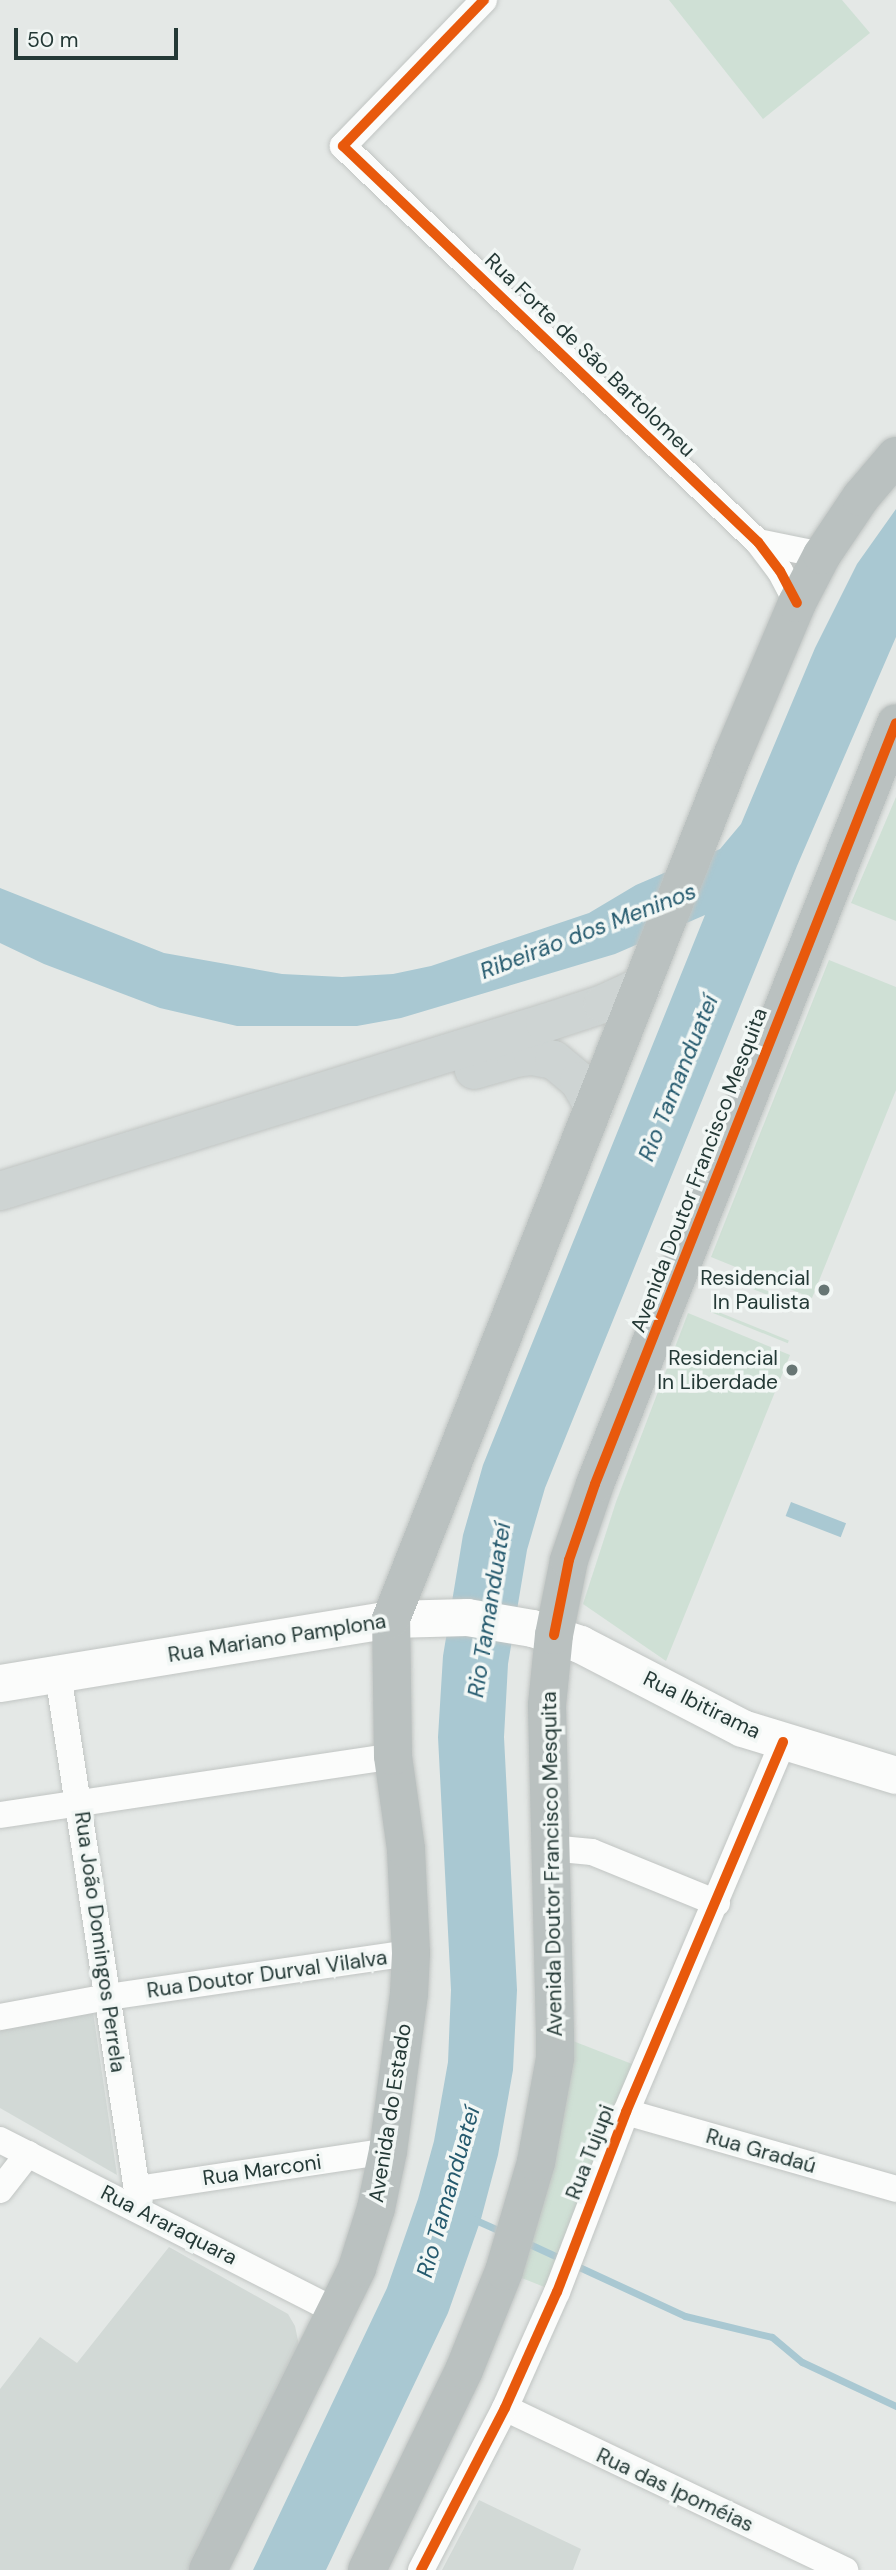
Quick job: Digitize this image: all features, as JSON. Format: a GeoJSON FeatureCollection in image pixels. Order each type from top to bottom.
{"type":"FeatureCollection","features":[{"type":"Feature","properties":{"kind":"highway"},"geometry":{"type":"LineString","coordinates":[[407,1618],[594,1107],[733,754],[797,603],[822,555],[861,497],[896,456]]}},
{"type":"Feature","properties":{"kind":"highway","name":"Avenida Doutor Francisco Mesquita"},"geometry":{"type":"LineString","coordinates":[[367,2570],[464,2370],[504,2271],[536,2162],[555,2058],[543,1632],[595,1484],[896,723]]}},
{"type":"Feature","properties":{"kind":"highway","name":"Avenida do Estado"},"geometry":{"type":"LineString","coordinates":[[208,2570],[337,2312],[368,2239],[388,2151],[409,1993],[411,1953],[406,1849],[393,1756],[407,1618]]}},
{"type":"Feature","properties":{"kind":"main road"},"geometry":{"type":"LineString","coordinates":[[0,1191],[580,1012],[642,986]]}},
{"type":"Feature","properties":{"kind":"main road"},"geometry":{"type":"LineString","coordinates":[[0,1217],[516,1058],[533,1056],[554,1060],[579,1081],[594,1107]]}},
{"type":"Feature","properties":{"kind":"main road","name":"Rua Mariano Pamplona"},"geometry":{"type":"LineString","coordinates":[[0,1683],[407,1618],[467,1617],[543,1632]]}},
{"type":"Feature","properties":{"kind":"main road","name":"Rua Ibitirama"},"geometry":{"type":"LineString","coordinates":[[543,1632],[588,1648],[721,1719],[783,1742],[896,1775]]}},
{"type":"Feature","properties":{"kind":"street","name":"Rua Forte de São Bartolomeu"},"geometry":{"type":"LineString","coordinates":[[484,0],[343,146],[758,542],[780,571],[797,603]]}},
{"type":"Feature","properties":{"kind":"street"},"geometry":{"type":"LineString","coordinates":[[758,542],[822,555]]}},
{"type":"Feature","properties":{"kind":"street","name":"Rua João Domingos Perrela"},"geometry":{"type":"LineString","coordinates":[[58,1674],[138,2199]]}},
{"type":"Feature","properties":{"kind":"street","name":"Rua Tujupi"},"geometry":{"type":"LineString","coordinates":[[421,2570],[505,2409],[557,2292],[625,2112],[717,1902],[783,1742]]}},
{"type":"Feature","properties":{"kind":"street"},"geometry":{"type":"LineString","coordinates":[[0,1815],[393,1756]]}},
{"type":"Feature","properties":{"kind":"street"},"geometry":{"type":"LineString","coordinates":[[551,1848],[592,1852],[717,1902]]}},
{"type":"Feature","properties":{"kind":"street","name":"Rua Doutor Durval Vilalva"},"geometry":{"type":"LineString","coordinates":[[0,2017],[108,1997],[411,1953]]}},
{"type":"Feature","properties":{"kind":"street","name":"Rua Gradaú"},"geometry":{"type":"LineString","coordinates":[[625,2112],[896,2189]]}},
{"type":"Feature","properties":{"kind":"street","name":"Rua Araraquara"},"geometry":{"type":"LineString","coordinates":[[0,2140],[138,2199],[337,2312]]}},
{"type":"Feature","properties":{"kind":"street","name":"Rua Marconi"},"geometry":{"type":"LineString","coordinates":[[138,2199],[388,2151]]}},
{"type":"Feature","properties":{"kind":"street"},"geometry":{"type":"LineString","coordinates":[[0,2190],[28,2154]]}},
{"type":"Feature","properties":{"kind":"street","name":"Rua das Ipoméias"},"geometry":{"type":"LineString","coordinates":[[505,2409],[845,2570]]}},
{"type":"Feature","properties":{"kind":"shaded area"},"geometry":{"type":"Polygon","coordinates":[[[93,2012],[117,2175],[0,2108],[0,2026],[93,2012]]]}},
{"type":"Feature","properties":{"kind":"shaded area"},"geometry":{"type":"Polygon","coordinates":[[[169,2247],[288,2314],[295,2326],[301,2355],[191,2570],[0,2570],[0,2389],[40,2337],[77,2363],[169,2247]]]}},
{"type":"Feature","properties":{"kind":"shaded area"},"geometry":{"type":"Polygon","coordinates":[[[479,2500],[581,2549],[573,2570],[442,2570],[479,2500]]]}},
{"type":"Feature","properties":{"kind":"green space"},"geometry":{"type":"Polygon","coordinates":[[[669,0],[842,0],[870,33],[763,119],[669,0]]]}},
{"type":"Feature","properties":{"kind":"green space"},"geometry":{"type":"Polygon","coordinates":[[[896,797],[896,921],[851,903],[896,797]]]}},
{"type":"Feature","properties":{"kind":"green space"},"geometry":{"type":"Polygon","coordinates":[[[829,960],[896,987],[896,1090],[812,1298],[711,1257],[829,960]]]}},
{"type":"Feature","properties":{"kind":"green space"},"geometry":{"type":"Polygon","coordinates":[[[726,1275],[804,1305],[803,1309],[725,1278],[726,1275]]]}},
{"type":"Feature","properties":{"kind":"green space"},"geometry":{"type":"Polygon","coordinates":[[[711,1309],[789,1340],[788,1343],[710,1312],[711,1309]]]}},
{"type":"Feature","properties":{"kind":"green space"},"geometry":{"type":"Polygon","coordinates":[[[688,1313],[790,1355],[666,1661],[583,1604],[616,1502],[688,1313]]]}},
{"type":"Feature","properties":{"kind":"green space"},"geometry":{"type":"Polygon","coordinates":[[[555,2034],[645,2069],[557,2292],[504,2271],[555,2034]]]}},
{"type":"Feature","properties":{"kind":"water","name":"Rio Tamanduateí"},"geometry":{"type":"Polygon","coordinates":[[[896,509],[896,637],[797,866],[545,1488],[527,1550],[508,1664],[504,1737],[517,1990],[513,2070],[498,2155],[481,2219],[448,2313],[326,2570],[253,2570],[387,2288],[418,2199],[434,2141],[448,2062],[451,1990],[438,1737],[443,1656],[463,1535],[483,1465],[705,915],[615,954],[401,1018],[357,1026],[237,1026],[160,1008],[44,964],[0,943],[0,888],[164,953],[282,974],[342,977],[393,974],[431,966],[589,913],[636,885],[720,849],[741,824],[815,648],[857,564],[896,509]]]}},
{"type":"Feature","properties":{"kind":"water"},"geometry":{"type":"Polygon","coordinates":[[[791,1502],[846,1523],[841,1537],[786,1516],[791,1502]]]}},
{"type":"Feature","properties":{"kind":"waterway"},"geometry":{"type":"LineString","coordinates":[[471,2218],[505,2233]]}},
{"type":"Feature","properties":{"kind":"waterway"},"geometry":{"type":"LineString","coordinates":[[525,2242],[685,2316],[772,2337],[802,2362],[896,2406]]}},
{"type":"Feature","properties":{"kind":"cycle path"},"geometry":{"type":"LineString","coordinates":[[484,0],[343,146],[758,542],[780,571],[797,603]]}},
{"type":"Feature","properties":{"kind":"cycle path"},"geometry":{"type":"LineString","coordinates":[[554,1635],[569,1560],[595,1484],[896,723]]}},
{"type":"Feature","properties":{"kind":"cycle path"},"geometry":{"type":"LineString","coordinates":[[421,2570],[505,2408],[557,2292],[626,2112],[783,1742]]}},
{"type":"Feature","properties":{"kind":"place","name":"Residencial In Paulista"},"geometry":{"type":"Point","coordinates":[824,1290]}},
{"type":"Feature","properties":{"kind":"place","name":"Residencial In Liberdade"},"geometry":{"type":"Point","coordinates":[792,1370]}},
{"type":"Feature","properties":{"kind":"water label","name":"Ribeirão dos Meninos"},"geometry":{"type":"Point","coordinates":[588,931]}}]}
